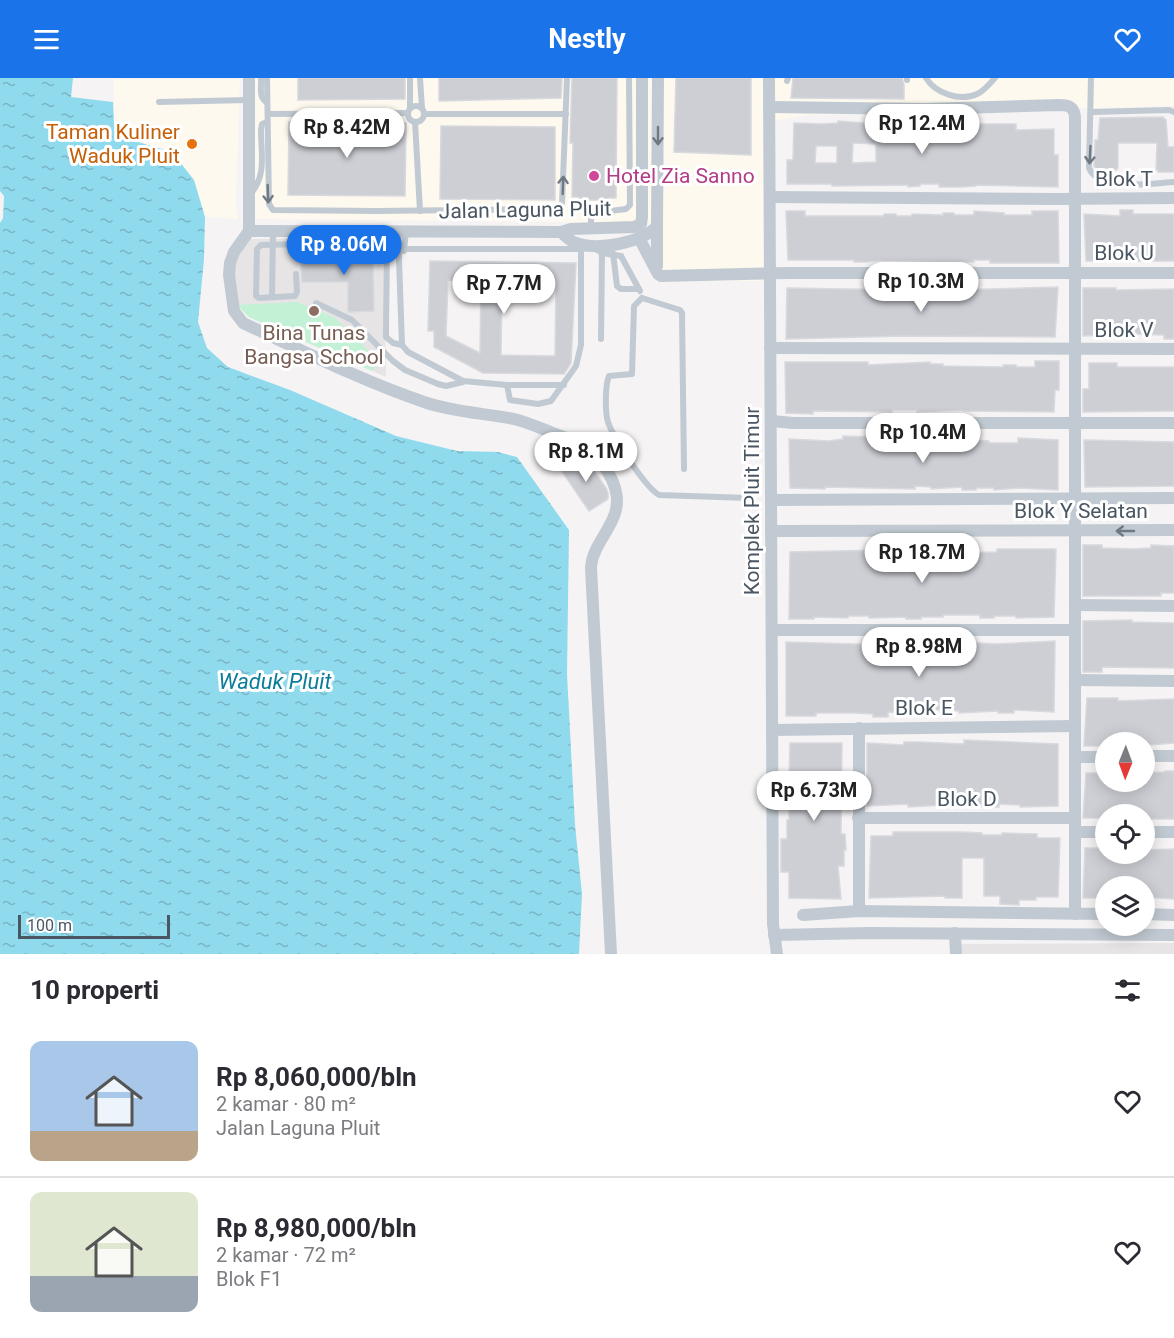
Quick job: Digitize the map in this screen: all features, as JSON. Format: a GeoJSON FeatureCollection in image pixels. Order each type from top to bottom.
{"type":"FeatureCollection","features":[{"type":"Feature","properties":{"kind":"street"},"geometry":{"type":"LineString","coordinates":[[249,78],[249,231],[234,252],[230,262],[230,292],[234,310],[243,323],[362,378],[424,402],[517,420],[565,437],[585,447],[604,466],[612,481],[617,504],[614,517],[593,554],[591,568],[611,954]]}},
{"type":"Feature","properties":{"kind":"street","name":"Jalan Laguna Pluit"},"geometry":{"type":"LineString","coordinates":[[249,231],[561,232],[634,227],[641,224],[643,208],[642,78]]}},
{"type":"Feature","properties":{"kind":"street"},"geometry":{"type":"LineString","coordinates":[[657,270],[658,78]]}},
{"type":"Feature","properties":{"kind":"street","name":"Komplek Pluit Timur"},"geometry":{"type":"LineString","coordinates":[[769,78],[774,930],[777,954]]}},
{"type":"Feature","properties":{"kind":"street"},"geometry":{"type":"LineString","coordinates":[[769,107],[924,109],[1071,106],[1074,114],[1075,199],[1075,914]]}},
{"type":"Feature","properties":{"kind":"street","name":"Blok T"},"geometry":{"type":"LineString","coordinates":[[770,197],[1174,198]]}},
{"type":"Feature","properties":{"kind":"street"},"geometry":{"type":"LineString","coordinates":[[561,232],[575,243],[628,245],[657,227]]}},
{"type":"Feature","properties":{"kind":"street"},"geometry":{"type":"LineString","coordinates":[[628,245],[657,270]]}},
{"type":"Feature","properties":{"kind":"street","name":"Blok U"},"geometry":{"type":"LineString","coordinates":[[657,270],[662,276],[769,273],[1174,273]]}},
{"type":"Feature","properties":{"kind":"street","name":"Blok V"},"geometry":{"type":"LineString","coordinates":[[770,348],[1174,350]]}},
{"type":"Feature","properties":{"kind":"street"},"geometry":{"type":"LineString","coordinates":[[771,421],[793,423],[1174,423]]}},
{"type":"Feature","properties":{"kind":"street"},"geometry":{"type":"LineString","coordinates":[[772,501],[1174,498]]}},
{"type":"Feature","properties":{"kind":"street","name":"Blok Y Selatan"},"geometry":{"type":"LineString","coordinates":[[771,531],[1174,530]]}},
{"type":"Feature","properties":{"kind":"street"},"geometry":{"type":"LineString","coordinates":[[1076,605],[1174,606]]}},
{"type":"Feature","properties":{"kind":"street"},"geometry":{"type":"LineString","coordinates":[[772,630],[1075,630]]}},
{"type":"Feature","properties":{"kind":"street"},"geometry":{"type":"LineString","coordinates":[[1075,680],[1174,681]]}},
{"type":"Feature","properties":{"kind":"street","name":"Blok E"},"geometry":{"type":"LineString","coordinates":[[773,730],[1075,726]]}},
{"type":"Feature","properties":{"kind":"street"},"geometry":{"type":"LineString","coordinates":[[859,728],[859,910]]}},
{"type":"Feature","properties":{"kind":"street"},"geometry":{"type":"LineString","coordinates":[[1075,757],[1095,756]]}},
{"type":"Feature","properties":{"kind":"street"},"geometry":{"type":"LineString","coordinates":[[1155,756],[1174,756]]}},
{"type":"Feature","properties":{"kind":"street","name":"Blok D"},"geometry":{"type":"LineString","coordinates":[[858,818],[1076,818]]}},
{"type":"Feature","properties":{"kind":"street"},"geometry":{"type":"LineString","coordinates":[[1075,832],[1095,832]]}},
{"type":"Feature","properties":{"kind":"street"},"geometry":{"type":"LineString","coordinates":[[1155,832],[1174,832]]}},
{"type":"Feature","properties":{"kind":"street"},"geometry":{"type":"LineString","coordinates":[[803,915],[859,910],[1095,914]]}},
{"type":"Feature","properties":{"kind":"street"},"geometry":{"type":"LineString","coordinates":[[1155,914],[1174,915]]}},
{"type":"Feature","properties":{"kind":"street"},"geometry":{"type":"LineString","coordinates":[[774,930],[1174,935]]}},
{"type":"Feature","properties":{"kind":"street"},"geometry":{"type":"LineString","coordinates":[[955,933],[956,954]]}},
{"type":"Feature","properties":{"kind":"lane"},"geometry":{"type":"LineString","coordinates":[[261,78],[262,99],[266,102]]}},
{"type":"Feature","properties":{"kind":"lane"},"geometry":{"type":"LineString","coordinates":[[267,78],[269,204],[273,210],[420,211],[558,209],[562,204],[567,78]]}},
{"type":"Feature","properties":{"kind":"lane"},"geometry":{"type":"LineString","coordinates":[[410,78],[409,111],[410,119],[415,122]]}},
{"type":"Feature","properties":{"kind":"lane"},"geometry":{"type":"LineString","coordinates":[[415,122],[423,118],[420,78]]}},
{"type":"Feature","properties":{"kind":"lane"},"geometry":{"type":"LineString","coordinates":[[591,230],[591,215],[594,213],[626,209],[630,205],[629,78]]}},
{"type":"Feature","properties":{"kind":"lane"},"geometry":{"type":"LineString","coordinates":[[926,78],[930,85],[945,94],[966,96],[977,94],[995,78]]}},
{"type":"Feature","properties":{"kind":"lane"},"geometry":{"type":"LineString","coordinates":[[1091,78],[1089,168],[1099,179],[1110,184],[1174,182]]}},
{"type":"Feature","properties":{"kind":"lane"},"geometry":{"type":"LineString","coordinates":[[159,102],[249,100]]}},
{"type":"Feature","properties":{"kind":"lane"},"geometry":{"type":"LineString","coordinates":[[249,196],[258,185],[262,175],[261,130],[267,118],[409,111],[418,106],[423,111],[566,114]]}},
{"type":"Feature","properties":{"kind":"lane"},"geometry":{"type":"LineString","coordinates":[[1092,112],[1169,110],[1174,112]]}},
{"type":"Feature","properties":{"kind":"lane"},"geometry":{"type":"LineString","coordinates":[[415,122],[420,211]]}},
{"type":"Feature","properties":{"kind":"lane"},"geometry":{"type":"LineString","coordinates":[[272,297],[271,244],[273,231]]}},
{"type":"Feature","properties":{"kind":"lane"},"geometry":{"type":"LineString","coordinates":[[289,231],[289,244]]}},
{"type":"Feature","properties":{"kind":"lane"},"geometry":{"type":"LineString","coordinates":[[312,243],[321,240],[322,231]]}},
{"type":"Feature","properties":{"kind":"lane"},"geometry":{"type":"LineString","coordinates":[[402,231],[406,249]]}},
{"type":"Feature","properties":{"kind":"lane"},"geometry":{"type":"LineString","coordinates":[[402,231],[399,253],[402,345]]}},
{"type":"Feature","properties":{"kind":"lane"},"geometry":{"type":"LineString","coordinates":[[296,274],[297,292],[295,296],[256,296],[257,249],[261,245],[301,244]]}},
{"type":"Feature","properties":{"kind":"lane"},"geometry":{"type":"LineString","coordinates":[[612,254],[628,245]]}},
{"type":"Feature","properties":{"kind":"lane"},"geometry":{"type":"LineString","coordinates":[[374,342],[380,342],[386,337],[387,249],[399,253],[406,249],[599,249],[602,253],[612,254],[628,245]]}},
{"type":"Feature","properties":{"kind":"lane"},"geometry":{"type":"LineString","coordinates":[[628,245],[642,298]]}},
{"type":"Feature","properties":{"kind":"lane"},"geometry":{"type":"LineString","coordinates":[[507,385],[510,400],[538,404],[550,401],[576,366],[580,350],[581,249]]}},
{"type":"Feature","properties":{"kind":"lane"},"geometry":{"type":"LineString","coordinates":[[601,339],[602,253]]}},
{"type":"Feature","properties":{"kind":"lane"},"geometry":{"type":"LineString","coordinates":[[612,254],[617,286],[621,289],[639,289]]}},
{"type":"Feature","properties":{"kind":"lane"},"geometry":{"type":"LineString","coordinates":[[642,298],[680,310],[682,313],[684,469]]}},
{"type":"Feature","properties":{"kind":"lane"},"geometry":{"type":"LineString","coordinates":[[642,298],[634,306],[632,374],[609,376],[607,382],[608,421],[620,445],[636,469],[659,495],[749,498]]}},
{"type":"Feature","properties":{"kind":"lane"},"geometry":{"type":"LineString","coordinates":[[316,303],[352,320],[386,355],[405,370],[446,386],[463,381]]}},
{"type":"Feature","properties":{"kind":"lane"},"geometry":{"type":"LineString","coordinates":[[386,337],[393,343],[402,345],[415,357],[463,381],[507,385],[564,385]]}},
{"type":"Feature","properties":{"kind":"lane"},"geometry":{"type":"LineString","coordinates":[[386,355],[386,349],[393,343]]}},
{"type":"Feature","properties":{"kind":"shaded area"},"geometry":{"type":"Polygon","coordinates":[[[253,78],[1174,78],[1174,106],[809,115],[772,121],[771,281],[661,281],[660,223],[253,219],[253,78]]]}},
{"type":"Feature","properties":{"kind":"shaded area","name":"Taman Kuliner Waduk Pluit"},"geometry":{"type":"Polygon","coordinates":[[[114,79],[240,79],[236,201],[238,219],[205,217],[194,180],[172,152],[121,137],[114,123],[114,79]]]}},
{"type":"Feature","properties":{"kind":"shaded area","name":"Bina Tunas Bangsa School"},"geometry":{"type":"Polygon","coordinates":[[[384,238],[386,377],[249,317],[237,305],[234,261],[249,239],[384,238]]]}},
{"type":"Feature","properties":{"kind":"shaded area"},"geometry":{"type":"Polygon","coordinates":[[[1174,943],[1174,954],[960,954],[960,944],[1174,943]]]}},
{"type":"Feature","properties":{"kind":"green space"},"geometry":{"type":"Polygon","coordinates":[[[297,302],[335,318],[363,345],[378,364],[372,371],[249,317],[237,305],[297,302]]]}},
{"type":"Feature","properties":{"kind":"water","name":"Waduk Pluit"},"geometry":{"type":"Polygon","coordinates":[[[0,78],[73,78],[71,97],[113,102],[114,123],[121,137],[172,152],[194,180],[205,217],[198,322],[207,348],[228,367],[290,390],[396,436],[457,451],[498,452],[517,457],[569,530],[567,674],[575,825],[582,894],[579,954],[0,954],[0,223],[3,218],[4,196],[0,191],[0,78]]]}},
{"type":"Feature","properties":{"kind":"building"},"geometry":{"type":"Polygon","coordinates":[[[298,78],[405,78],[405,99],[298,100],[298,78]]]}},
{"type":"Feature","properties":{"kind":"building"},"geometry":{"type":"Polygon","coordinates":[[[439,78],[562,78],[561,98],[439,101],[439,78]]]}},
{"type":"Feature","properties":{"kind":"building"},"geometry":{"type":"Polygon","coordinates":[[[572,78],[617,78],[616,198],[579,200],[579,197],[572,197],[573,143],[570,143],[572,78]]]}},
{"type":"Feature","properties":{"kind":"building"},"geometry":{"type":"Polygon","coordinates":[[[676,78],[751,78],[751,155],[674,152],[676,78]]]}},
{"type":"Feature","properties":{"kind":"building"},"geometry":{"type":"Polygon","coordinates":[[[793,78],[902,78],[904,99],[791,98],[793,78]]]}},
{"type":"Feature","properties":{"kind":"building"},"geometry":{"type":"Polygon","coordinates":[[[1163,117],[1166,120],[1168,147],[1174,147],[1174,172],[1156,170],[1157,143],[1118,143],[1118,168],[1108,170],[1108,173],[1097,170],[1094,166],[1095,140],[1098,140],[1100,118],[1163,117]]]}},
{"type":"Feature","properties":{"kind":"building"},"geometry":{"type":"Polygon","coordinates":[[[838,121],[876,124],[1016,124],[1016,130],[1054,129],[1054,155],[1058,155],[1058,187],[787,184],[787,160],[793,160],[794,123],[838,123],[838,121]],[[853,143],[852,163],[876,162],[876,144],[853,143]],[[816,146],[815,163],[837,163],[837,146],[816,146]]]}},
{"type":"Feature","properties":{"kind":"building"},"geometry":{"type":"Polygon","coordinates":[[[289,122],[406,123],[405,196],[288,195],[289,122]]]}},
{"type":"Feature","properties":{"kind":"building"},"geometry":{"type":"Polygon","coordinates":[[[441,126],[555,127],[555,200],[440,199],[441,126]]]}},
{"type":"Feature","properties":{"kind":"building"},"geometry":{"type":"Polygon","coordinates":[[[1120,210],[1133,210],[1133,214],[1174,214],[1174,261],[1086,261],[1084,214],[1120,216],[1120,210]]]}},
{"type":"Feature","properties":{"kind":"building"},"geometry":{"type":"Polygon","coordinates":[[[786,211],[805,211],[805,216],[896,214],[896,216],[912,216],[912,214],[943,215],[943,213],[974,215],[974,211],[1004,213],[1004,215],[1032,215],[1032,211],[1058,211],[1059,263],[990,263],[990,260],[854,262],[854,260],[788,260],[786,211]]]}},
{"type":"Feature","properties":{"kind":"building"},"geometry":{"type":"Polygon","coordinates":[[[300,254],[373,254],[374,311],[348,312],[348,282],[302,282],[300,254]]]}},
{"type":"Feature","properties":{"kind":"building"},"geometry":{"type":"Polygon","coordinates":[[[430,261],[576,263],[571,363],[564,374],[483,373],[434,347],[434,331],[428,331],[430,261]],[[448,280],[446,336],[480,353],[481,281],[448,280]],[[502,282],[501,355],[555,356],[556,283],[502,282]]]}},
{"type":"Feature","properties":{"kind":"building"},"geometry":{"type":"Polygon","coordinates":[[[928,286],[955,287],[955,290],[1058,287],[1055,337],[903,336],[786,339],[787,288],[928,290],[928,286]]]}},
{"type":"Feature","properties":{"kind":"building"},"geometry":{"type":"Polygon","coordinates":[[[1083,288],[1174,289],[1174,339],[1164,339],[1164,335],[1083,336],[1083,288]]]}},
{"type":"Feature","properties":{"kind":"building"},"geometry":{"type":"Polygon","coordinates":[[[1035,361],[1059,361],[1059,390],[1055,390],[1054,412],[892,410],[892,412],[786,413],[785,362],[868,362],[868,365],[930,362],[930,364],[943,364],[943,366],[1035,367],[1035,361]]]}},
{"type":"Feature","properties":{"kind":"building"},"geometry":{"type":"Polygon","coordinates":[[[1089,363],[1117,363],[1117,367],[1174,367],[1174,411],[1083,412],[1083,389],[1089,389],[1089,363]]]}},
{"type":"Feature","properties":{"kind":"building"},"geometry":{"type":"Polygon","coordinates":[[[874,434],[888,434],[888,441],[902,441],[902,443],[963,442],[963,440],[1018,443],[1018,438],[1058,440],[1058,490],[976,488],[976,490],[962,490],[962,487],[931,489],[931,487],[915,486],[915,489],[790,488],[789,439],[828,441],[843,439],[843,436],[874,437],[874,434]]]}},
{"type":"Feature","properties":{"kind":"building"},"geometry":{"type":"Polygon","coordinates":[[[1084,440],[1174,442],[1174,486],[1085,487],[1084,440]]]}},
{"type":"Feature","properties":{"kind":"building"},"geometry":{"type":"Polygon","coordinates":[[[583,455],[608,493],[608,499],[589,511],[561,470],[583,455]]]}},
{"type":"Feature","properties":{"kind":"building"},"geometry":{"type":"Polygon","coordinates":[[[1083,545],[1133,549],[1151,548],[1151,545],[1174,546],[1174,593],[1161,593],[1161,596],[1083,596],[1083,545]]]}},
{"type":"Feature","properties":{"kind":"building"},"geometry":{"type":"Polygon","coordinates":[[[997,549],[1056,549],[1054,617],[994,616],[994,618],[980,618],[980,615],[943,615],[943,617],[921,617],[921,619],[848,616],[848,618],[789,619],[790,552],[883,550],[883,553],[957,553],[997,552],[997,549]]]}},
{"type":"Feature","properties":{"kind":"building"},"geometry":{"type":"Polygon","coordinates":[[[1132,620],[1132,622],[1174,623],[1174,668],[1102,667],[1102,672],[1083,672],[1083,621],[1132,620]]]}},
{"type":"Feature","properties":{"kind":"building"},"geometry":{"type":"Polygon","coordinates":[[[945,641],[996,644],[1055,641],[1054,712],[1014,710],[1014,713],[998,713],[998,711],[959,713],[959,711],[924,709],[924,714],[888,712],[888,717],[873,717],[873,714],[855,713],[786,716],[786,642],[924,645],[924,643],[945,643],[945,641]]]}},
{"type":"Feature","properties":{"kind":"building"},"geometry":{"type":"Polygon","coordinates":[[[1087,698],[1118,698],[1118,701],[1174,699],[1174,743],[1155,745],[1155,732],[1095,732],[1095,746],[1084,746],[1087,698]]]}},
{"type":"Feature","properties":{"kind":"building"},"geometry":{"type":"Polygon","coordinates":[[[964,740],[1058,744],[1058,806],[1020,807],[1020,805],[999,804],[999,807],[962,805],[962,807],[945,807],[945,805],[908,807],[908,804],[867,806],[867,743],[964,744],[964,740]]]}},
{"type":"Feature","properties":{"kind":"building"},"geometry":{"type":"Polygon","coordinates":[[[790,743],[842,743],[841,834],[845,834],[846,850],[844,850],[844,866],[838,866],[841,899],[789,898],[789,872],[781,872],[781,839],[787,839],[787,820],[789,820],[789,799],[785,799],[786,783],[789,783],[790,743]]]}},
{"type":"Feature","properties":{"kind":"building"},"geometry":{"type":"Polygon","coordinates":[[[1174,771],[1174,819],[1155,819],[1155,804],[1095,804],[1095,818],[1083,818],[1086,773],[1095,773],[1095,792],[1155,792],[1155,772],[1174,771]]]}},
{"type":"Feature","properties":{"kind":"building"},"geometry":{"type":"Polygon","coordinates":[[[893,832],[1037,834],[1037,838],[1060,838],[1058,897],[1019,900],[1019,905],[1000,904],[1000,896],[984,896],[984,858],[962,858],[962,898],[945,898],[945,896],[869,898],[871,836],[893,836],[893,832]]]}},
{"type":"Feature","properties":{"kind":"building"},"geometry":{"type":"Polygon","coordinates":[[[1085,848],[1095,848],[1095,864],[1155,864],[1155,850],[1174,849],[1174,899],[1155,898],[1155,876],[1095,876],[1095,898],[1083,898],[1085,848]]]}},
{"type":"Feature","properties":{"kind":"place","name":"Taman Kuliner Waduk Pluit"},"geometry":{"type":"Point","coordinates":[192,144]}},
{"type":"Feature","properties":{"kind":"place","name":"Hotel Zia Sanno"},"geometry":{"type":"Point","coordinates":[594,176]}},
{"type":"Feature","properties":{"kind":"place","name":"Bina Tunas Bangsa School"},"geometry":{"type":"Point","coordinates":[314,311]}}]}
